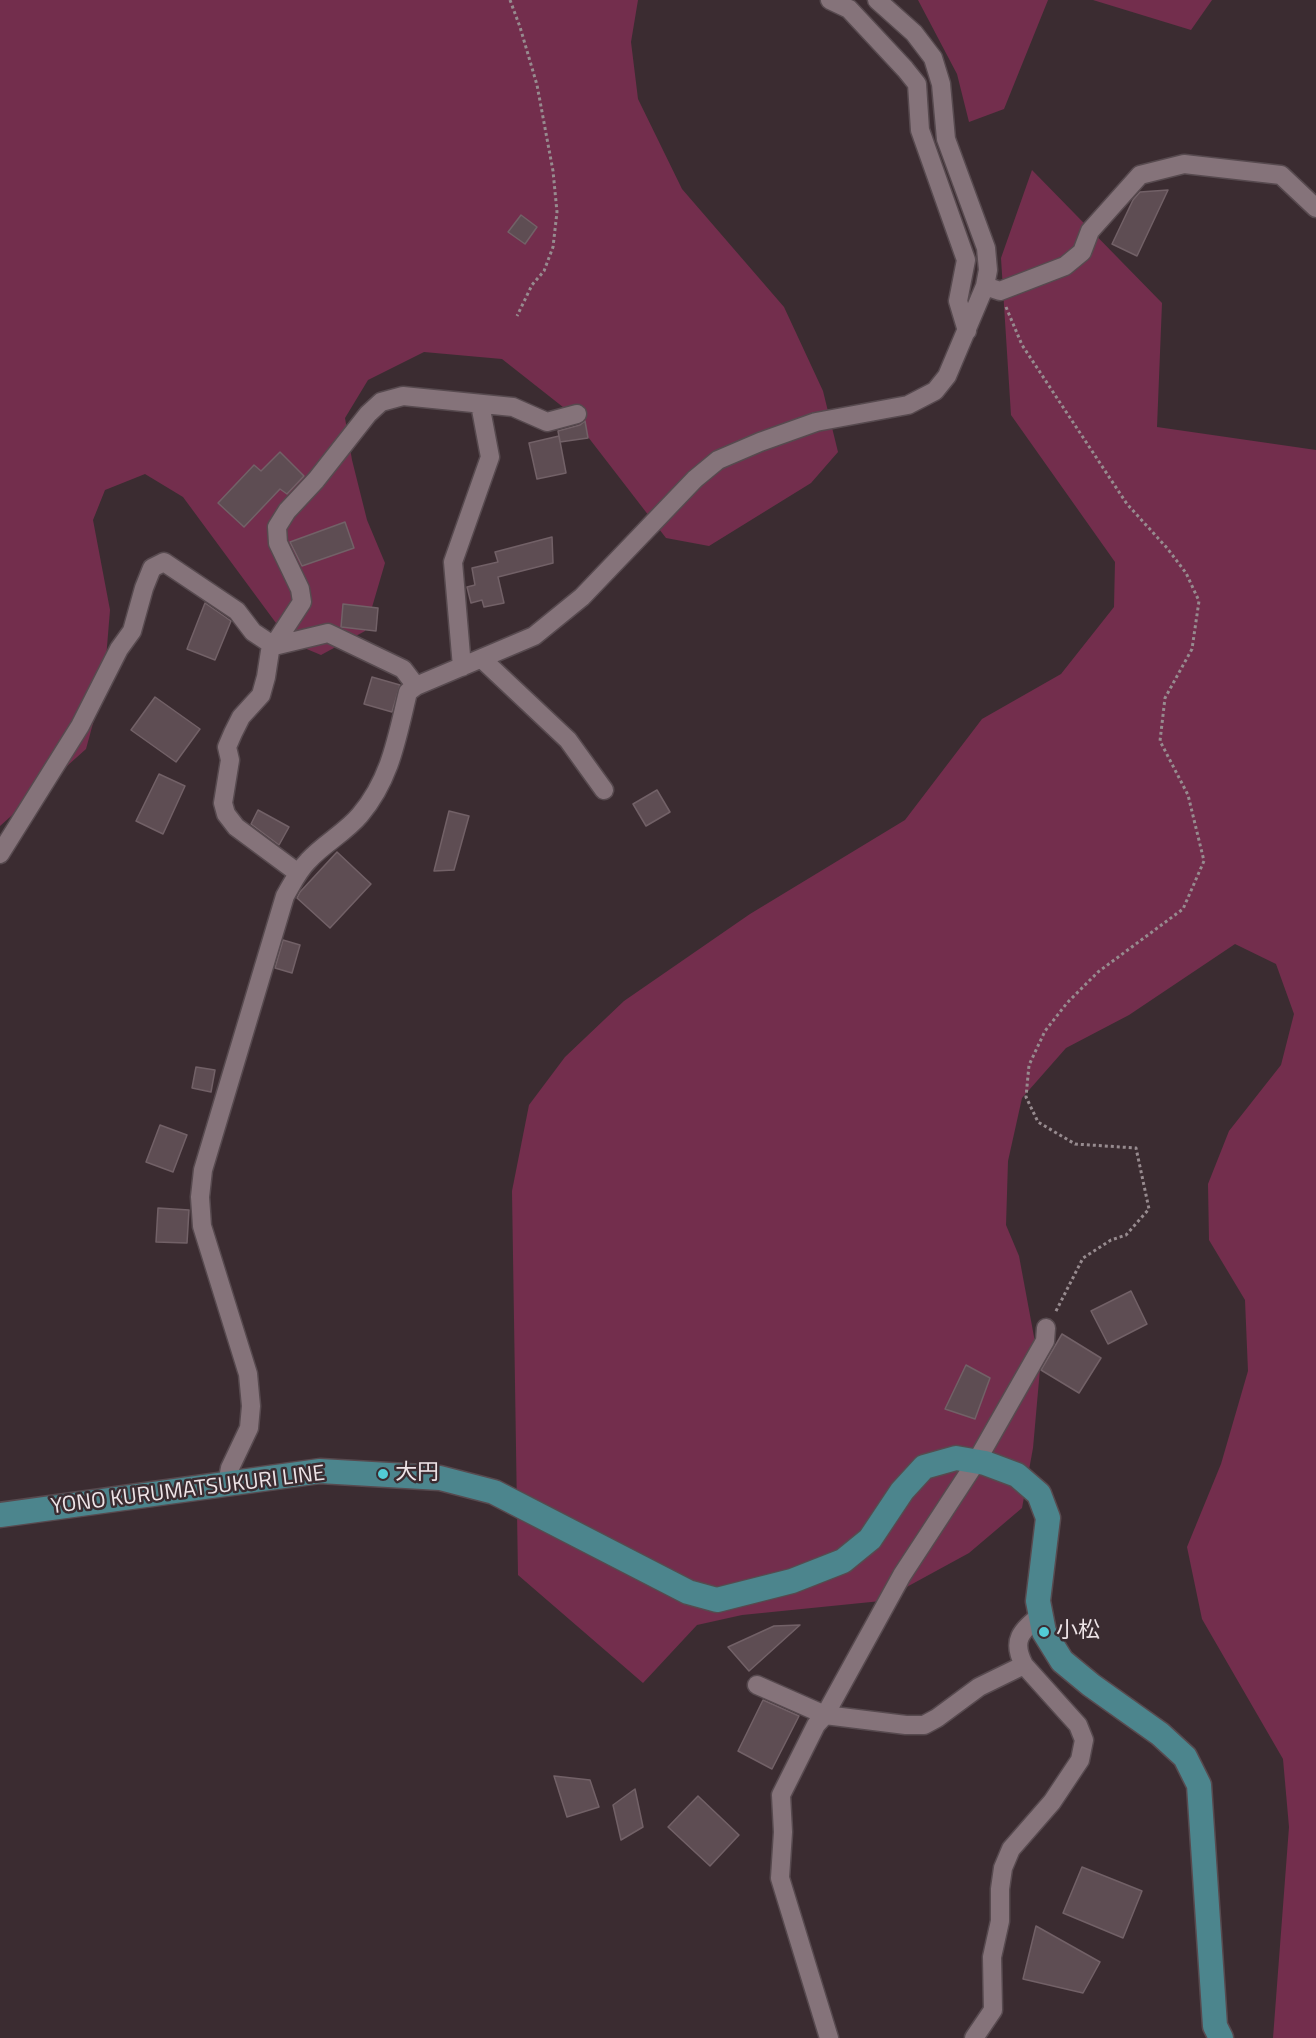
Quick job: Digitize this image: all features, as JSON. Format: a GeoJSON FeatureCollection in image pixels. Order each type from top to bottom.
{"type":"FeatureCollection","features":[{"type":"Feature","properties":{"kind":"main road","name":"YONO KURUMATSUKURI LINE"},"geometry":{"type":"LineString","coordinates":[[0,1515],[320,1471],[440,1478],[494,1492],[688,1592],[717,1600],[792,1581],[843,1561],[870,1539],[902,1491],[924,1467],[956,1458],[1017,1475],[1039,1494],[1048,1518],[1038,1601],[1044,1632],[1062,1661],[1091,1685],[1160,1734],[1185,1757],[1199,1785],[1215,2026],[1221,2038]]}},
{"type":"Feature","properties":{"kind":"street"},"geometry":{"type":"LineString","coordinates":[[830,0],[849,9],[917,84],[920,130],[966,260],[957,302],[967,331]]}},
{"type":"Feature","properties":{"kind":"street"},"geometry":{"type":"LineString","coordinates":[[227,1484],[230,1467],[249,1428],[251,1406],[248,1374],[202,1226],[200,1197],[203,1170],[285,896],[298,873],[309,860],[359,817],[375,794],[388,770],[408,692],[416,686],[534,636],[582,597],[695,479],[718,460],[816,422],[908,405],[935,391],[947,376],[967,331],[992,288],[986,248],[946,139],[941,84],[933,58],[914,33],[877,0]]}},
{"type":"Feature","properties":{"kind":"street"},"geometry":{"type":"LineString","coordinates":[[992,288],[1065,266],[1082,252],[1090,231],[1140,175],[1184,164],[1281,175],[1316,208]]}},
{"type":"Feature","properties":{"kind":"street"},"geometry":{"type":"LineString","coordinates":[[298,873],[236,827],[226,814],[223,803],[230,760],[227,747],[241,717],[261,695],[270,651],[302,602],[300,590],[278,543],[277,527],[286,511],[316,480],[381,402],[403,396],[480,404],[513,408],[547,422],[577,414]]}},
{"type":"Feature","properties":{"kind":"street"},"geometry":{"type":"LineString","coordinates":[[462,667],[453,562],[490,458],[480,404]]}},
{"type":"Feature","properties":{"kind":"street"},"geometry":{"type":"LineString","coordinates":[[0,854],[80,726],[108,675],[119,649],[132,631],[152,568],[164,562],[237,611],[253,632],[274,646],[328,633],[403,669],[416,686]]}},
{"type":"Feature","properties":{"kind":"street"},"geometry":{"type":"LineString","coordinates":[[482,659],[568,740],[604,790]]}},
{"type":"Feature","properties":{"kind":"street"},"geometry":{"type":"LineString","coordinates":[[829,2038],[780,1878],[783,1832],[781,1795],[816,1725],[825,1715],[902,1575],[976,1462],[1045,1341],[1046,1328]]}},
{"type":"Feature","properties":{"kind":"street"},"geometry":{"type":"LineString","coordinates":[[974,2038],[993,2010],[992,1957],[1000,1921],[1000,1889],[1003,1868],[1011,1849],[1052,1802],[1080,1760],[1084,1740],[1078,1725],[1024,1665],[1018,1654],[1018,1641],[1025,1628],[1041,1615]]}},
{"type":"Feature","properties":{"kind":"street"},"geometry":{"type":"LineString","coordinates":[[757,1685],[825,1715],[906,1725],[924,1725],[979,1687],[1024,1665]]}},
{"type":"Feature","properties":{"kind":"path"},"geometry":{"type":"LineString","coordinates":[[510,0],[537,85],[554,171],[557,212],[553,247],[544,271],[532,285],[517,316]]}},
{"type":"Feature","properties":{"kind":"path"},"geometry":{"type":"LineString","coordinates":[[992,288],[1022,345],[1127,504],[1167,548],[1186,573],[1199,601],[1192,649],[1166,698],[1160,741],[1188,795],[1204,861],[1183,909],[1098,972],[1067,1003],[1045,1031],[1029,1065],[1026,1097],[1038,1122],[1075,1144],[1136,1148],[1149,1209],[1126,1234],[1111,1240],[1083,1258],[1046,1328]]}},
{"type":"Feature","properties":{"kind":"shaded area"},"geometry":{"type":"Polygon","coordinates":[[[0,0],[638,0],[631,42],[638,99],[682,189],[784,307],[823,391],[838,452],[811,483],[709,546],[666,538],[568,411],[502,359],[424,352],[368,380],[345,418],[352,460],[367,520],[385,563],[365,631],[321,655],[290,642],[183,497],[145,474],[105,490],[93,520],[110,610],[104,683],[86,749],[0,826],[0,0]]]}},
{"type":"Feature","properties":{"kind":"shaded area"},"geometry":{"type":"Polygon","coordinates":[[[918,0],[1048,0],[1004,109],[969,122],[957,74],[918,0]]]}},
{"type":"Feature","properties":{"kind":"shaded area"},"geometry":{"type":"Polygon","coordinates":[[[1093,0],[1212,0],[1191,30],[1093,0]]]}},
{"type":"Feature","properties":{"kind":"shaded area"},"geometry":{"type":"Polygon","coordinates":[[[1032,170],[1162,303],[1157,427],[1316,450],[1316,2038],[1273,2038],[1289,1827],[1283,1759],[1202,1619],[1187,1547],[1221,1464],[1248,1371],[1245,1300],[1209,1240],[1208,1184],[1229,1131],[1281,1065],[1294,1014],[1276,964],[1235,944],[1129,1015],[1066,1048],[1022,1098],[1008,1161],[1006,1225],[1019,1256],[1040,1369],[1033,1448],[1022,1508],[969,1553],[881,1601],[742,1615],[697,1625],[643,1683],[518,1575],[512,1191],[529,1105],[565,1057],[624,1001],[750,914],[905,820],[982,719],[1061,674],[1114,607],[1115,562],[1011,415],[1001,258],[1032,170]]]}},
{"type":"Feature","properties":{"kind":"building"},"geometry":{"type":"Polygon","coordinates":[[[1168,190],[1137,256],[1112,244],[1133,200],[1140,192],[1168,190]]]}},
{"type":"Feature","properties":{"kind":"building"},"geometry":{"type":"Polygon","coordinates":[[[521,215],[537,227],[525,244],[508,232],[521,215]]]}},
{"type":"Feature","properties":{"kind":"building"},"geometry":{"type":"Polygon","coordinates":[[[585,421],[588,438],[560,442],[558,431],[580,425],[585,421]]]}},
{"type":"Feature","properties":{"kind":"building"},"geometry":{"type":"Polygon","coordinates":[[[559,436],[566,473],[537,479],[529,443],[559,436]]]}},
{"type":"Feature","properties":{"kind":"building"},"geometry":{"type":"Polygon","coordinates":[[[280,452],[304,476],[287,494],[280,489],[244,527],[218,503],[254,465],[261,471],[280,452]]]}},
{"type":"Feature","properties":{"kind":"building"},"geometry":{"type":"Polygon","coordinates":[[[345,522],[354,548],[302,566],[290,542],[345,522]]]}},
{"type":"Feature","properties":{"kind":"building"},"geometry":{"type":"Polygon","coordinates":[[[552,537],[553,563],[498,577],[504,603],[484,607],[482,600],[471,603],[467,587],[475,585],[472,568],[498,562],[495,552],[552,537]]]}},
{"type":"Feature","properties":{"kind":"building"},"geometry":{"type":"Polygon","coordinates":[[[205,603],[231,621],[215,660],[187,649],[205,603]]]}},
{"type":"Feature","properties":{"kind":"building"},"geometry":{"type":"Polygon","coordinates":[[[343,604],[378,608],[376,631],[341,627],[343,604]]]}},
{"type":"Feature","properties":{"kind":"building"},"geometry":{"type":"Polygon","coordinates":[[[372,677],[400,685],[392,712],[364,704],[372,677]]]}},
{"type":"Feature","properties":{"kind":"building"},"geometry":{"type":"Polygon","coordinates":[[[155,697],[200,729],[176,762],[131,730],[155,697]]]}},
{"type":"Feature","properties":{"kind":"building"},"geometry":{"type":"Polygon","coordinates":[[[159,774],[185,786],[163,834],[136,821],[159,774]]]}},
{"type":"Feature","properties":{"kind":"building"},"geometry":{"type":"Polygon","coordinates":[[[657,790],[670,812],[646,826],[633,804],[657,790]]]}},
{"type":"Feature","properties":{"kind":"building"},"geometry":{"type":"Polygon","coordinates":[[[258,810],[289,827],[279,845],[251,824],[258,810]]]}},
{"type":"Feature","properties":{"kind":"building"},"geometry":{"type":"Polygon","coordinates":[[[449,811],[469,816],[454,870],[434,871],[449,811]]]}},
{"type":"Feature","properties":{"kind":"building"},"geometry":{"type":"Polygon","coordinates":[[[337,852],[371,884],[330,928],[297,898],[337,852]]]}},
{"type":"Feature","properties":{"kind":"building"},"geometry":{"type":"Polygon","coordinates":[[[283,940],[300,945],[292,973],[275,968],[283,940]]]}},
{"type":"Feature","properties":{"kind":"building"},"geometry":{"type":"Polygon","coordinates":[[[196,1067],[215,1070],[211,1092],[192,1088],[196,1067]]]}},
{"type":"Feature","properties":{"kind":"building"},"geometry":{"type":"Polygon","coordinates":[[[160,1125],[187,1135],[173,1172],[146,1162],[160,1125]]]}},
{"type":"Feature","properties":{"kind":"building"},"geometry":{"type":"Polygon","coordinates":[[[158,1208],[189,1210],[187,1243],[156,1242],[158,1208]]]}},
{"type":"Feature","properties":{"kind":"building"},"geometry":{"type":"Polygon","coordinates":[[[1131,1291],[1147,1324],[1108,1344],[1091,1311],[1131,1291]]]}},
{"type":"Feature","properties":{"kind":"building"},"geometry":{"type":"Polygon","coordinates":[[[1062,1334],[1101,1358],[1079,1393],[1041,1370],[1062,1334]]]}},
{"type":"Feature","properties":{"kind":"building"},"geometry":{"type":"Polygon","coordinates":[[[966,1365],[990,1378],[975,1419],[945,1409],[966,1365]]]}},
{"type":"Feature","properties":{"kind":"building"},"geometry":{"type":"Polygon","coordinates":[[[800,1625],[749,1671],[728,1647],[774,1626],[800,1625]]]}},
{"type":"Feature","properties":{"kind":"building"},"geometry":{"type":"Polygon","coordinates":[[[763,1700],[799,1716],[772,1769],[738,1751],[763,1700]]]}},
{"type":"Feature","properties":{"kind":"building"},"geometry":{"type":"Polygon","coordinates":[[[554,1776],[590,1780],[599,1807],[567,1817],[554,1776]]]}},
{"type":"Feature","properties":{"kind":"building"},"geometry":{"type":"Polygon","coordinates":[[[635,1789],[643,1827],[621,1840],[613,1805],[635,1789]]]}},
{"type":"Feature","properties":{"kind":"building"},"geometry":{"type":"Polygon","coordinates":[[[698,1796],[739,1835],[710,1866],[668,1827],[698,1796]]]}},
{"type":"Feature","properties":{"kind":"building"},"geometry":{"type":"Polygon","coordinates":[[[1082,1867],[1142,1891],[1123,1938],[1063,1913],[1082,1867]]]}},
{"type":"Feature","properties":{"kind":"building"},"geometry":{"type":"Polygon","coordinates":[[[1036,1926],[1100,1962],[1083,1993],[1023,1979],[1036,1926]]]}},
{"type":"Feature","properties":{"kind":"place","name":"大円"},"geometry":{"type":"Point","coordinates":[383,1474]}},
{"type":"Feature","properties":{"kind":"place","name":"小松"},"geometry":{"type":"Point","coordinates":[1044,1632]}}]}
